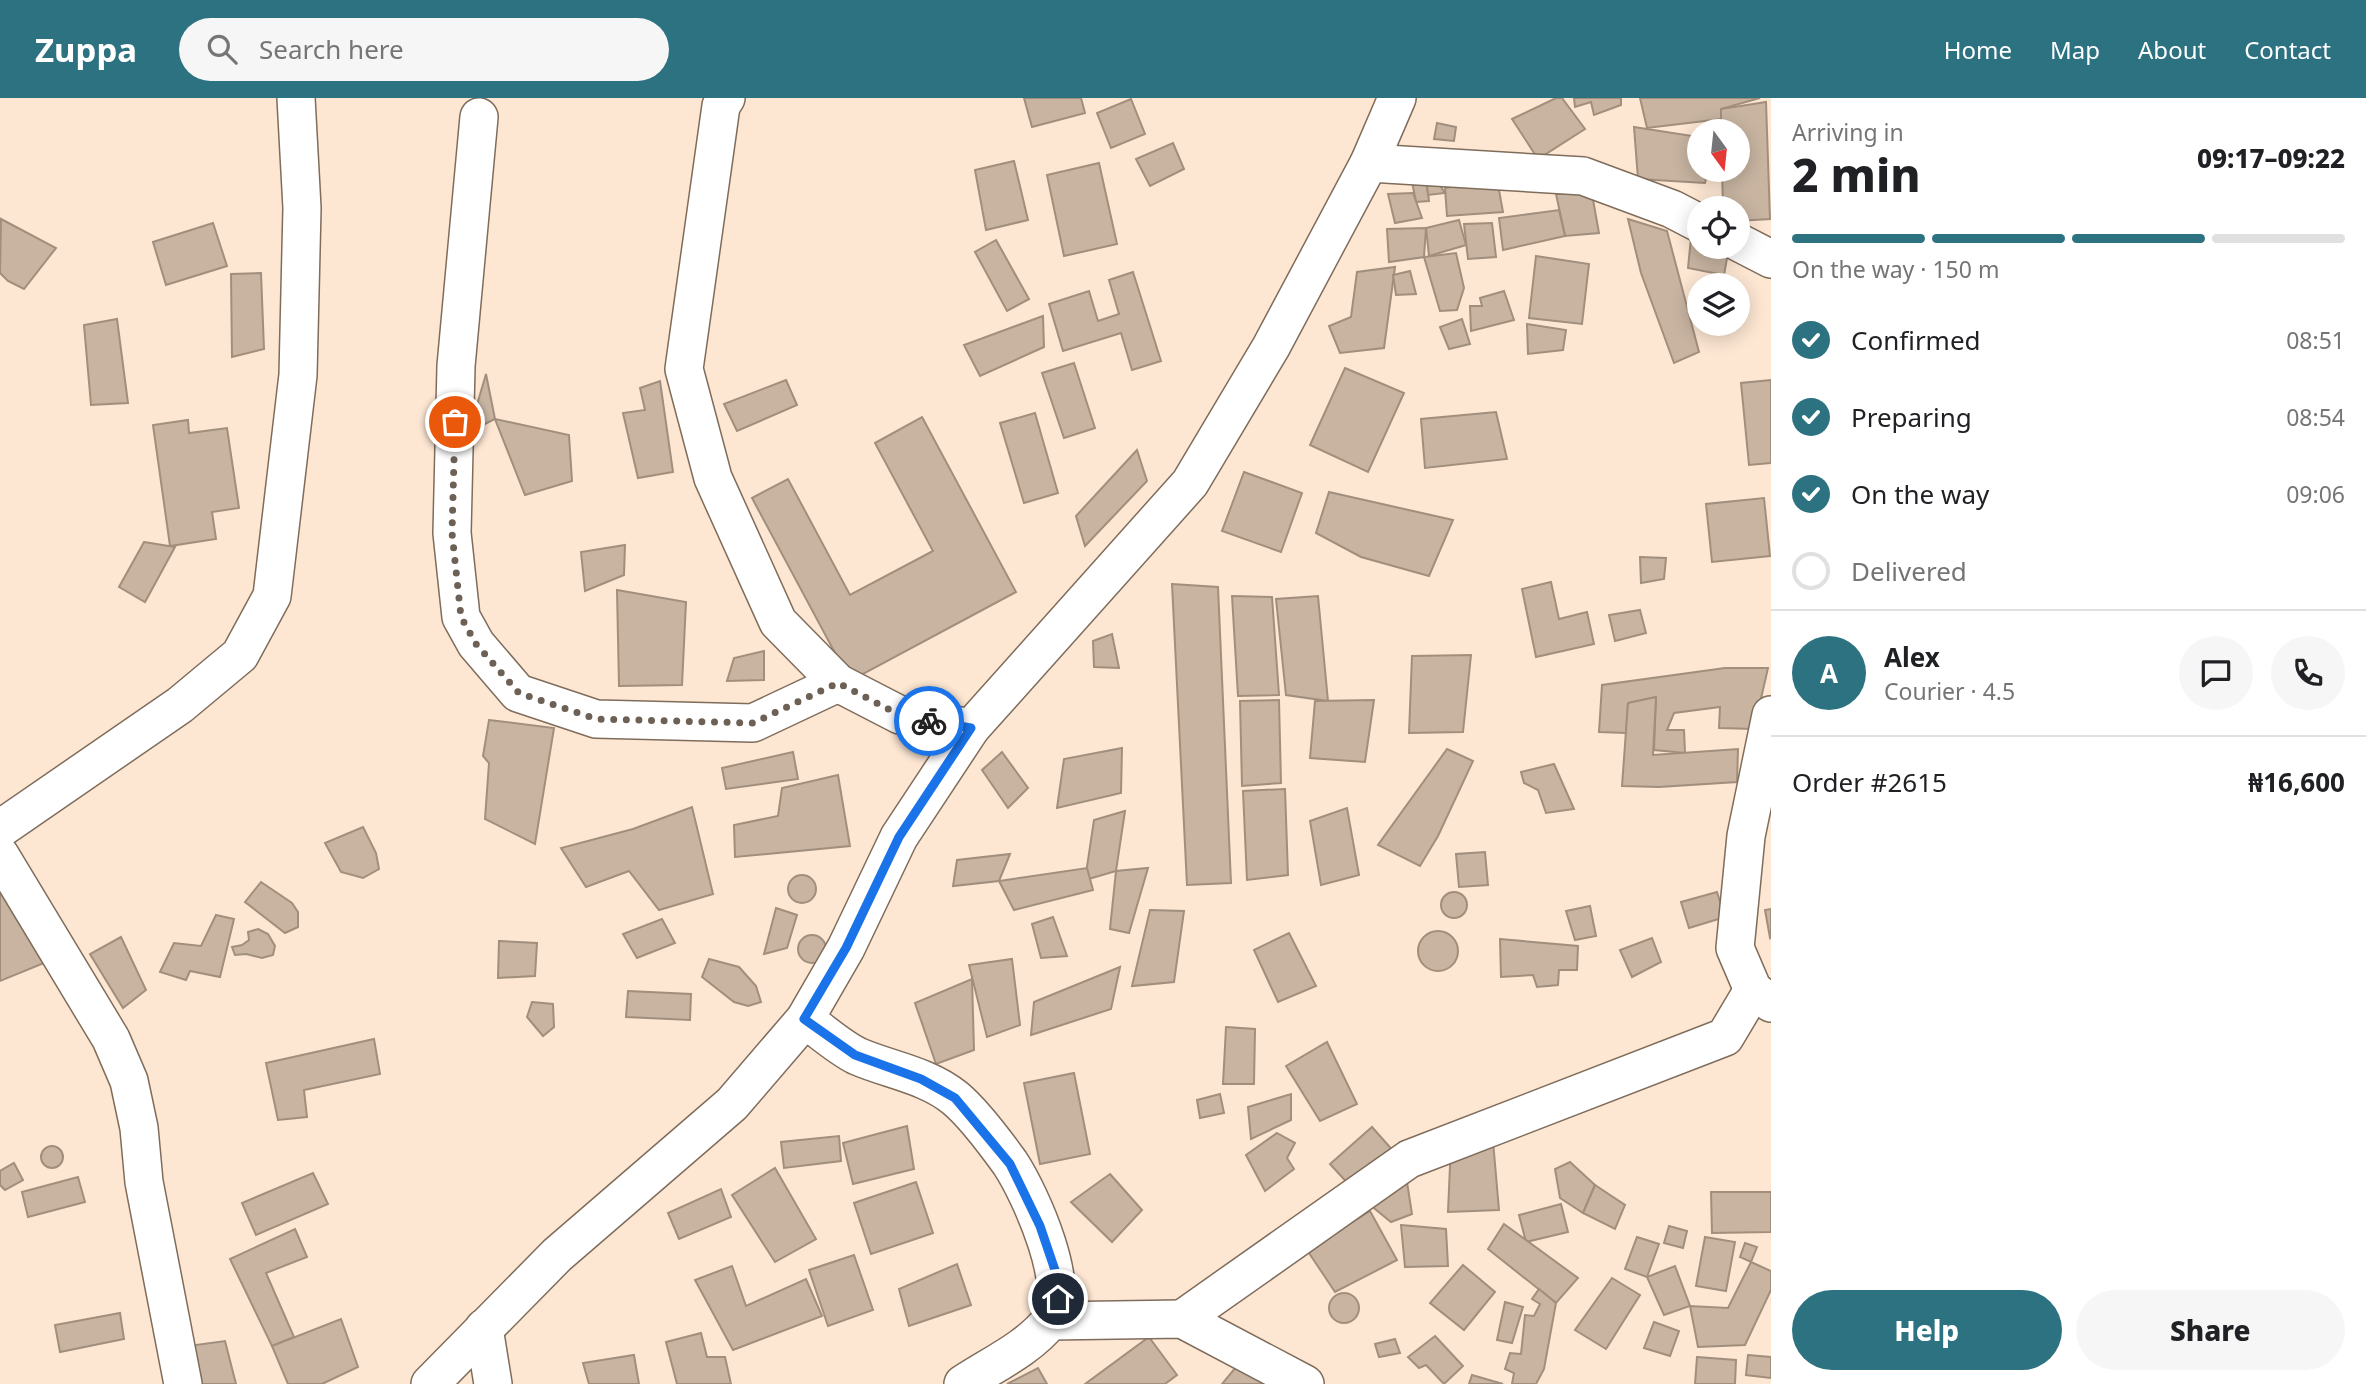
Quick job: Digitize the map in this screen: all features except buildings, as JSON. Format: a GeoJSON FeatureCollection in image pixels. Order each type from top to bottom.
{"type":"FeatureCollection","features":[{"type":"Feature","properties":{"kind":"street"},"geometry":{"type":"LineString","coordinates":[[0,829],[180,705],[240,655],[272,596],[298,375],[302,208],[296,98]]}},
{"type":"Feature","properties":{"kind":"street"},"geometry":{"type":"LineString","coordinates":[[726,98],[721,106],[684,369],[713,478],[778,622],[838,683],[900,715],[971,728]]}},
{"type":"Feature","properties":{"kind":"street"},"geometry":{"type":"LineString","coordinates":[[429,1384],[556,1255],[732,1104],[804,1019],[846,948],[899,837],[971,728],[1190,483],[1271,347],[1369,163],[1398,98]]}},
{"type":"Feature","properties":{"kind":"street"},"geometry":{"type":"LineString","coordinates":[[479,117],[456,366],[452,533],[461,617],[476,644],[519,693],[596,719],[753,723],[838,683]]}},
{"type":"Feature","properties":{"kind":"street"},"geometry":{"type":"LineString","coordinates":[[1369,163],[1583,176],[1687,216]]}},
{"type":"Feature","properties":{"kind":"street"},"geometry":{"type":"LineString","coordinates":[[1750,248],[1771,259]]}},
{"type":"Feature","properties":{"kind":"street"},"geometry":{"type":"LineString","coordinates":[[1182,1319],[1409,1159],[1726,1037],[1762,996],[1735,948],[1746,835],[1771,715]]}},
{"type":"Feature","properties":{"kind":"street"},"geometry":{"type":"LineString","coordinates":[[0,855],[111,1039],[130,1080],[145,1182],[183,1384]]}},
{"type":"Feature","properties":{"kind":"street"},"geometry":{"type":"LineString","coordinates":[[804,1019],[855,1055],[921,1079],[955,1098],[1010,1164],[1040,1226],[1057,1276],[1058,1299],[1050,1321],[1028,1340],[963,1384]]}},
{"type":"Feature","properties":{"kind":"street"},"geometry":{"type":"LineString","coordinates":[[1050,1321],[1182,1319],[1305,1384]]}},
{"type":"Feature","properties":{"kind":"street"},"geometry":{"type":"LineString","coordinates":[[484,1328],[493,1384]]}},
{"type":"Feature","properties":{"kind":"way so far"},"geometry":{"type":"LineString","coordinates":[[455,422],[452,533],[461,617],[476,644],[519,693],[596,719],[753,723],[838,683],[900,715],[929,721]]}},
{"type":"Feature","properties":{"kind":"route"},"geometry":{"type":"LineString","coordinates":[[929,721],[971,728],[899,837],[846,948],[804,1019],[855,1055],[921,1079],[955,1098],[1010,1164],[1040,1226],[1057,1276],[1058,1299]]}}]}
